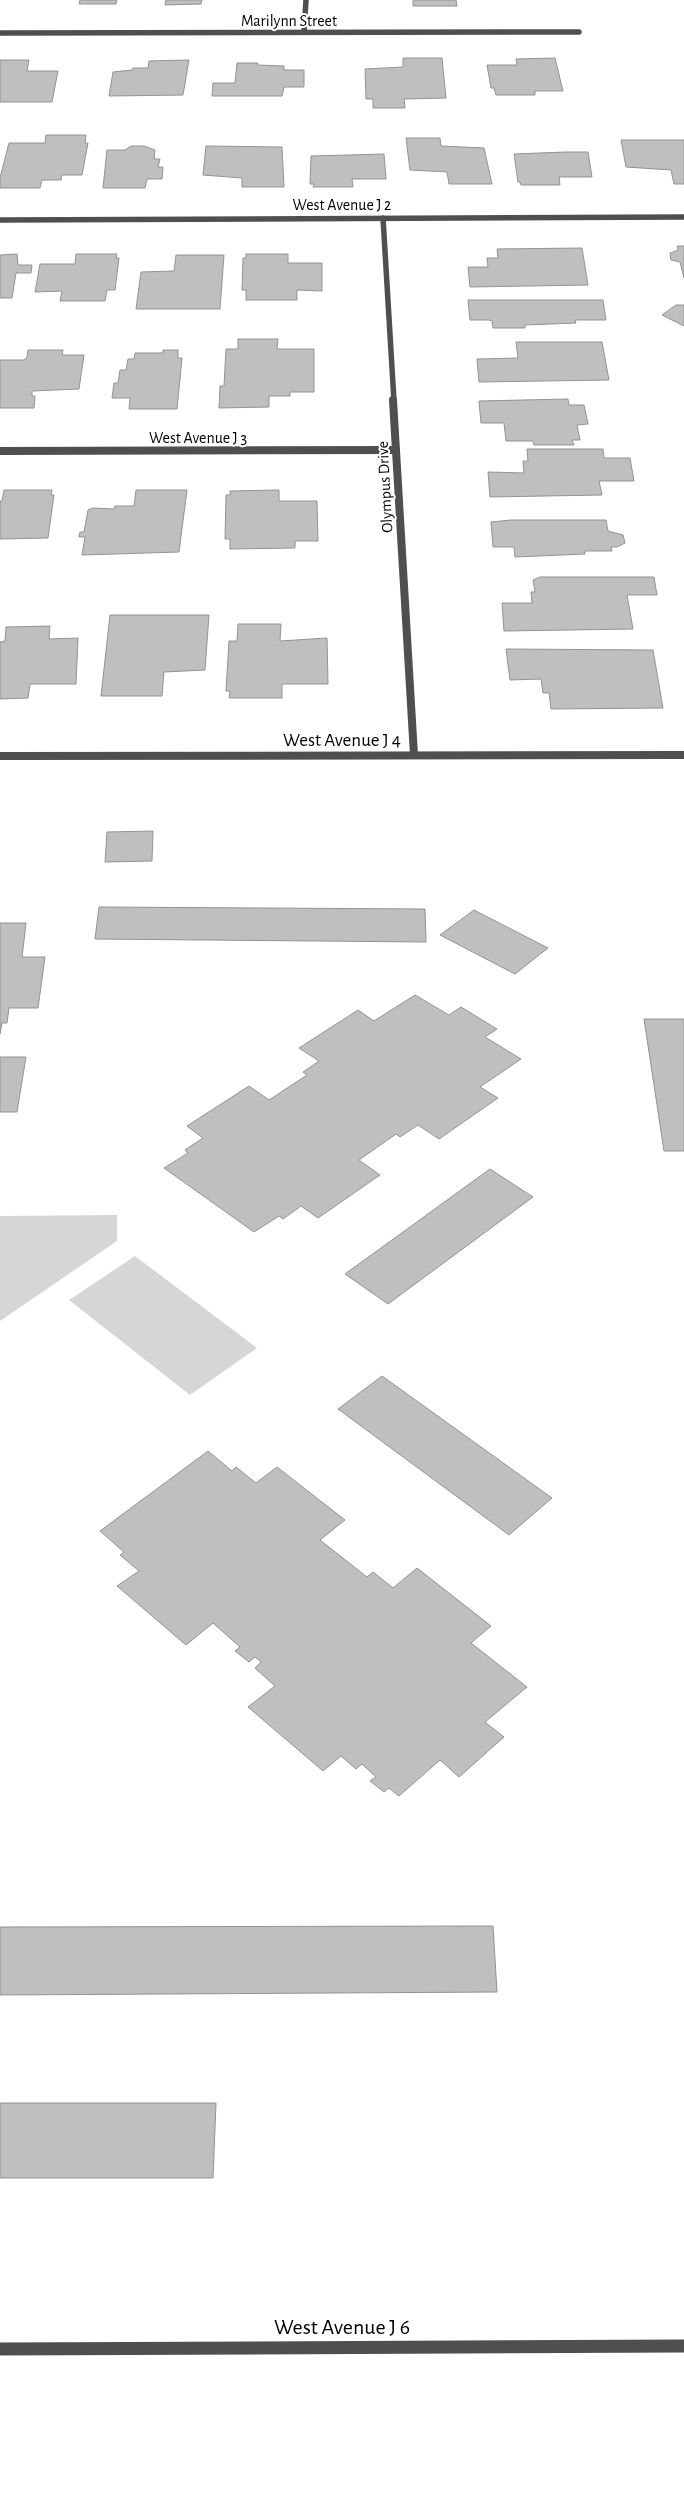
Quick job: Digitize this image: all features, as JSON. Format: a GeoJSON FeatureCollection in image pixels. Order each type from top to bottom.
{"type":"FeatureCollection","features":[{"type":"Feature","properties":{"kind":"street"},"geometry":{"type":"LineString","coordinates":[[304,32],[306,0]]}},
{"type":"Feature","properties":{"kind":"street","name":"Marilynn Street"},"geometry":{"type":"LineString","coordinates":[[0,33],[579,32]]}},
{"type":"Feature","properties":{"kind":"street","name":"West Avenue J 2"},"geometry":{"type":"LineString","coordinates":[[0,220],[684,217]]}},
{"type":"Feature","properties":{"kind":"street","name":"Olympus Drive"},"geometry":{"type":"LineString","coordinates":[[383,218],[414,755]]}},
{"type":"Feature","properties":{"kind":"street","name":"West Avenue J 3"},"geometry":{"type":"LineString","coordinates":[[0,451],[396,450]]}},
{"type":"Feature","properties":{"kind":"street","name":"West Avenue J 4"},"geometry":{"type":"LineString","coordinates":[[0,756],[684,755]]}},
{"type":"Feature","properties":{"kind":"street","name":"West Avenue J 6"},"geometry":{"type":"LineString","coordinates":[[0,2349],[684,2346]]}},
{"type":"Feature","properties":{"kind":"shaded area"},"geometry":{"type":"Polygon","coordinates":[[[117,1215],[117,1241],[0,1321],[0,1216],[117,1215]]]}},
{"type":"Feature","properties":{"kind":"shaded area"},"geometry":{"type":"Polygon","coordinates":[[[135,1256],[257,1348],[190,1395],[69,1300],[135,1256]]]}},
{"type":"Feature","properties":{"kind":"building"},"geometry":{"type":"Polygon","coordinates":[[[80,0],[117,0],[116,4],[79,4],[80,0]]]}},
{"type":"Feature","properties":{"kind":"building"},"geometry":{"type":"Polygon","coordinates":[[[166,0],[202,0],[201,4],[165,5],[166,0]]]}},
{"type":"Feature","properties":{"kind":"building"},"geometry":{"type":"Polygon","coordinates":[[[413,0],[456,0],[457,6],[413,6],[413,0]]]}},
{"type":"Feature","properties":{"kind":"building"},"geometry":{"type":"Polygon","coordinates":[[[403,58],[442,58],[446,98],[404,99],[405,108],[373,108],[373,99],[366,99],[365,69],[403,67],[403,58]]]}},
{"type":"Feature","properties":{"kind":"building"},"geometry":{"type":"Polygon","coordinates":[[[555,58],[563,91],[535,91],[535,95],[496,95],[494,88],[491,88],[487,65],[517,65],[516,59],[555,58]]]}},
{"type":"Feature","properties":{"kind":"building"},"geometry":{"type":"Polygon","coordinates":[[[0,60],[29,60],[27,71],[58,71],[52,102],[0,102],[0,60]]]}},
{"type":"Feature","properties":{"kind":"building"},"geometry":{"type":"Polygon","coordinates":[[[189,60],[183,95],[109,96],[113,72],[132,70],[133,68],[148,68],[149,61],[189,60]]]}},
{"type":"Feature","properties":{"kind":"building"},"geometry":{"type":"Polygon","coordinates":[[[237,63],[258,63],[257,65],[284,66],[284,70],[304,70],[304,87],[284,87],[282,96],[212,96],[213,83],[235,83],[237,63]]]}},
{"type":"Feature","properties":{"kind":"building"},"geometry":{"type":"Polygon","coordinates":[[[46,135],[86,135],[85,143],[88,143],[82,175],[62,175],[61,180],[42,180],[40,188],[0,188],[0,178],[9,143],[45,143],[46,135]]]}},
{"type":"Feature","properties":{"kind":"building"},"geometry":{"type":"Polygon","coordinates":[[[406,138],[440,138],[441,146],[484,148],[492,184],[449,184],[447,172],[410,170],[406,138]]]}},
{"type":"Feature","properties":{"kind":"building"},"geometry":{"type":"Polygon","coordinates":[[[621,140],[684,140],[684,184],[674,184],[671,170],[626,167],[621,140]]]}},
{"type":"Feature","properties":{"kind":"building"},"geometry":{"type":"Polygon","coordinates":[[[131,146],[144,146],[155,150],[154,159],[160,159],[158,167],[163,167],[162,179],[147,179],[145,188],[103,188],[107,150],[125,150],[131,146]]]}},
{"type":"Feature","properties":{"kind":"building"},"geometry":{"type":"Polygon","coordinates":[[[206,146],[282,147],[284,187],[242,187],[242,178],[203,175],[206,146]]]}},
{"type":"Feature","properties":{"kind":"building"},"geometry":{"type":"Polygon","coordinates":[[[588,152],[592,177],[559,177],[560,185],[521,185],[518,182],[514,154],[588,152]]]}},
{"type":"Feature","properties":{"kind":"building"},"geometry":{"type":"Polygon","coordinates":[[[384,154],[386,179],[352,179],[353,187],[313,187],[314,184],[310,184],[311,156],[384,154]]]}},
{"type":"Feature","properties":{"kind":"building"},"geometry":{"type":"Polygon","coordinates":[[[677,246],[684,246],[684,278],[680,262],[671,260],[670,253],[678,250],[677,246]]]}},
{"type":"Feature","properties":{"kind":"building"},"geometry":{"type":"Polygon","coordinates":[[[582,248],[588,285],[470,287],[468,267],[488,267],[487,258],[498,258],[497,249],[582,248]]]}},
{"type":"Feature","properties":{"kind":"building"},"geometry":{"type":"Polygon","coordinates":[[[17,254],[18,265],[32,265],[31,273],[16,273],[12,298],[0,298],[0,255],[17,254]]]}},
{"type":"Feature","properties":{"kind":"building"},"geometry":{"type":"Polygon","coordinates":[[[76,254],[117,254],[116,258],[119,258],[115,290],[107,290],[105,301],[60,301],[62,291],[35,292],[40,264],[75,264],[76,254]]]}},
{"type":"Feature","properties":{"kind":"building"},"geometry":{"type":"Polygon","coordinates":[[[246,254],[288,254],[288,263],[322,263],[322,291],[297,290],[297,300],[246,300],[246,290],[242,290],[243,258],[246,258],[246,254]]]}},
{"type":"Feature","properties":{"kind":"building"},"geometry":{"type":"Polygon","coordinates":[[[176,255],[224,255],[220,309],[136,309],[141,272],[174,271],[176,255]]]}},
{"type":"Feature","properties":{"kind":"building"},"geometry":{"type":"Polygon","coordinates":[[[468,300],[603,300],[606,320],[575,320],[576,323],[525,325],[525,328],[493,328],[492,321],[470,320],[468,300]]]}},
{"type":"Feature","properties":{"kind":"building"},"geometry":{"type":"Polygon","coordinates":[[[676,305],[684,305],[684,326],[662,315],[676,305]]]}},
{"type":"Feature","properties":{"kind":"building"},"geometry":{"type":"Polygon","coordinates":[[[238,339],[278,339],[277,349],[314,349],[314,392],[290,392],[290,396],[269,396],[269,407],[219,408],[220,386],[224,386],[226,349],[238,349],[238,339]]]}},
{"type":"Feature","properties":{"kind":"building"},"geometry":{"type":"Polygon","coordinates":[[[516,342],[602,342],[609,380],[479,382],[477,359],[518,358],[516,342]]]}},
{"type":"Feature","properties":{"kind":"building"},"geometry":{"type":"Polygon","coordinates":[[[28,350],[63,350],[62,355],[84,355],[79,389],[32,391],[32,396],[35,396],[34,408],[0,408],[0,360],[24,360],[27,357],[28,350]]]}},
{"type":"Feature","properties":{"kind":"building"},"geometry":{"type":"Polygon","coordinates":[[[163,350],[178,350],[178,358],[182,358],[177,409],[129,409],[130,398],[112,398],[114,383],[118,383],[120,370],[126,370],[128,359],[134,359],[135,353],[163,353],[163,350]]]}},
{"type":"Feature","properties":{"kind":"building"},"geometry":{"type":"Polygon","coordinates":[[[568,399],[569,405],[584,405],[588,424],[577,425],[580,440],[572,440],[574,445],[534,445],[533,441],[506,441],[504,423],[481,423],[479,401],[568,399]]]}},
{"type":"Feature","properties":{"kind":"building"},"geometry":{"type":"Polygon","coordinates":[[[527,449],[603,449],[604,458],[630,458],[634,481],[599,481],[602,495],[490,497],[488,472],[524,473],[523,461],[528,461],[527,449]]]}},
{"type":"Feature","properties":{"kind":"building"},"geometry":{"type":"Polygon","coordinates":[[[4,490],[52,490],[51,495],[54,495],[48,538],[0,539],[0,501],[2,501],[4,490]]]}},
{"type":"Feature","properties":{"kind":"building"},"geometry":{"type":"Polygon","coordinates":[[[136,490],[187,490],[179,552],[82,555],[85,537],[79,537],[80,532],[84,532],[88,510],[93,508],[114,509],[115,506],[134,506],[136,490]]]}},
{"type":"Feature","properties":{"kind":"building"},"geometry":{"type":"Polygon","coordinates":[[[279,490],[279,501],[317,501],[318,541],[295,541],[295,548],[230,549],[230,539],[225,539],[226,495],[230,495],[230,491],[279,490]]]}},
{"type":"Feature","properties":{"kind":"building"},"geometry":{"type":"Polygon","coordinates":[[[511,520],[606,520],[608,531],[623,535],[625,543],[617,547],[611,547],[612,551],[585,551],[585,554],[515,557],[514,547],[493,547],[491,522],[511,520]]]}},
{"type":"Feature","properties":{"kind":"building"},"geometry":{"type":"Polygon","coordinates":[[[540,577],[654,577],[657,595],[627,595],[633,629],[504,631],[502,603],[532,603],[531,592],[535,592],[533,580],[540,577]]]}},
{"type":"Feature","properties":{"kind":"building"},"geometry":{"type":"Polygon","coordinates":[[[110,615],[209,615],[205,670],[164,672],[162,696],[101,696],[110,615]]]}},
{"type":"Feature","properties":{"kind":"building"},"geometry":{"type":"Polygon","coordinates":[[[238,624],[281,624],[280,641],[327,638],[328,684],[282,684],[282,698],[229,698],[230,691],[226,691],[229,641],[237,641],[238,624]]]}},
{"type":"Feature","properties":{"kind":"building"},"geometry":{"type":"Polygon","coordinates":[[[50,626],[49,639],[78,638],[76,684],[30,684],[28,698],[0,699],[0,642],[5,641],[6,627],[50,626]]]}},
{"type":"Feature","properties":{"kind":"building"},"geometry":{"type":"Polygon","coordinates":[[[506,649],[653,650],[663,708],[551,709],[549,693],[543,693],[541,679],[510,680],[506,649]]]}},
{"type":"Feature","properties":{"kind":"building"},"geometry":{"type":"Polygon","coordinates":[[[153,831],[152,861],[105,862],[107,832],[153,831]]]}},
{"type":"Feature","properties":{"kind":"building"},"geometry":{"type":"Polygon","coordinates":[[[99,907],[425,909],[426,942],[95,939],[99,907]]]}},
{"type":"Feature","properties":{"kind":"building"},"geometry":{"type":"Polygon","coordinates":[[[474,910],[548,948],[515,974],[440,935],[474,910]]]}},
{"type":"Feature","properties":{"kind":"building"},"geometry":{"type":"Polygon","coordinates":[[[0,923],[26,923],[22,957],[45,957],[38,1008],[9,1008],[7,1023],[2,1023],[0,1034],[0,923]]]}},
{"type":"Feature","properties":{"kind":"building"},"geometry":{"type":"Polygon","coordinates":[[[415,995],[449,1015],[461,1007],[497,1029],[485,1037],[521,1059],[480,1087],[498,1098],[439,1139],[418,1125],[400,1137],[396,1134],[359,1160],[380,1175],[318,1218],[301,1206],[283,1219],[279,1216],[254,1232],[164,1168],[188,1153],[185,1150],[203,1138],[187,1126],[249,1086],[269,1100],[307,1075],[303,1072],[319,1061],[299,1048],[358,1010],[374,1021],[415,995]]]}},
{"type":"Feature","properties":{"kind":"building"},"geometry":{"type":"Polygon","coordinates":[[[644,1019],[684,1019],[684,1151],[664,1151],[644,1019]]]}},
{"type":"Feature","properties":{"kind":"building"},"geometry":{"type":"Polygon","coordinates":[[[0,1057],[26,1057],[17,1112],[0,1112],[0,1057]]]}},
{"type":"Feature","properties":{"kind":"building"},"geometry":{"type":"Polygon","coordinates":[[[490,1169],[533,1197],[388,1304],[345,1274],[490,1169]]]}},
{"type":"Feature","properties":{"kind":"building"},"geometry":{"type":"Polygon","coordinates":[[[382,1376],[552,1498],[509,1535],[338,1409],[382,1376]]]}},
{"type":"Feature","properties":{"kind":"building"},"geometry":{"type":"Polygon","coordinates":[[[208,1451],[232,1471],[236,1467],[256,1483],[277,1467],[345,1520],[320,1540],[367,1577],[373,1572],[393,1588],[417,1568],[491,1626],[471,1643],[527,1687],[485,1722],[504,1737],[459,1777],[440,1760],[399,1796],[389,1788],[384,1792],[370,1781],[376,1777],[362,1764],[356,1769],[341,1756],[323,1771],[248,1707],[275,1686],[255,1668],[261,1662],[255,1657],[249,1662],[235,1651],[240,1647],[213,1623],[186,1645],[117,1586],[139,1571],[120,1555],[124,1552],[100,1531],[208,1451]]]}},
{"type":"Feature","properties":{"kind":"building"},"geometry":{"type":"Polygon","coordinates":[[[493,1926],[497,1992],[0,1995],[0,1927],[493,1926]]]}},
{"type":"Feature","properties":{"kind":"building"},"geometry":{"type":"Polygon","coordinates":[[[0,2103],[216,2103],[213,2178],[0,2178],[0,2103]]]}}]}
